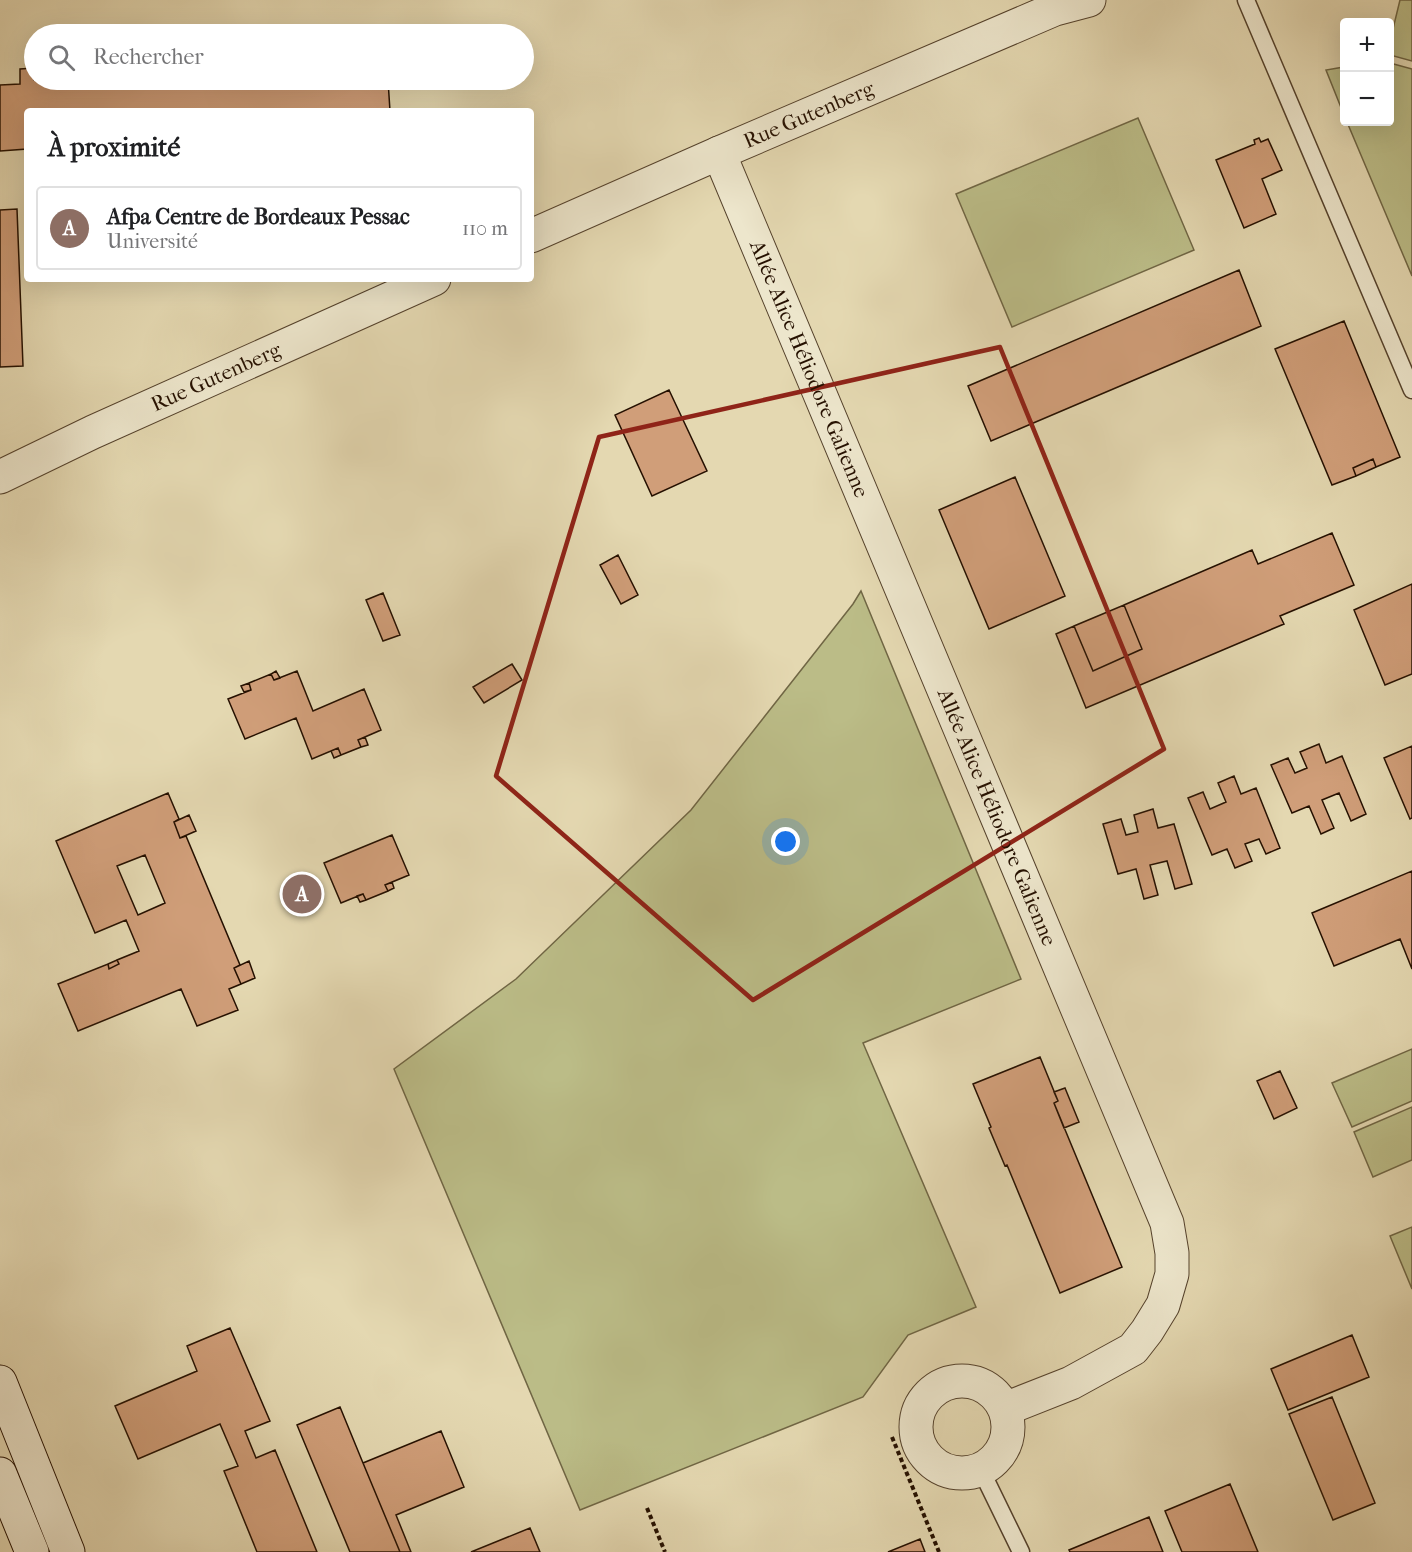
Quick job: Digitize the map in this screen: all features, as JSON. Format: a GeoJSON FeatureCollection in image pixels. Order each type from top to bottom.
{"type":"FeatureCollection","features":[{"type":"Feature","properties":{"kind":"street","name":"Rue Gutenberg"},"geometry":{"type":"LineString","coordinates":[[534,235],[1055,9],[1089,0]]}},
{"type":"Feature","properties":{"kind":"street","name":"Allée Alice Héliodore Galienne"},"geometry":{"type":"LineString","coordinates":[[719,153],[1167,1223],[1172,1253],[1172,1274],[1163,1305],[1148,1331],[1133,1349],[1071,1383],[1005,1409]]}},
{"type":"Feature","properties":{"kind":"street","name":"Rue Gutenberg"},"geometry":{"type":"LineString","coordinates":[[0,477],[93,432],[427,282]]}},
{"type":"Feature","properties":{"kind":"street"},"geometry":{"type":"LineString","coordinates":[[968,1381],[983,1386],[996,1395],[1005,1409],[1008,1423],[1005,1444],[993,1461],[981,1470],[952,1473],[939,1467],[927,1457],[918,1443],[918,1412],[925,1398],[937,1388],[952,1382],[968,1381]]}},
{"type":"Feature","properties":{"kind":"street"},"geometry":{"type":"LineString","coordinates":[[0,1382],[68,1552]]}},
{"type":"Feature","properties":{"kind":"street"},"geometry":{"type":"LineString","coordinates":[[0,1474],[32,1552]]}},
{"type":"Feature","properties":{"kind":"lane"},"geometry":{"type":"LineString","coordinates":[[1246,0],[1412,390]]}},
{"type":"Feature","properties":{"kind":"lane"},"geometry":{"type":"LineString","coordinates":[[981,1470],[1021,1552]]}},
{"type":"Feature","properties":{"kind":"path"},"geometry":{"type":"LineString","coordinates":[[892,1437],[939,1552]]}},
{"type":"Feature","properties":{"kind":"path"},"geometry":{"type":"LineString","coordinates":[[647,1508],[665,1552]]}},
{"type":"Feature","properties":{"kind":"highlighted area"},"geometry":{"type":"Polygon","coordinates":[[[1000,347],[1164,749],[753,1000],[496,776],[599,437],[1000,347]]]}},
{"type":"Feature","properties":{"kind":"green space"},"geometry":{"type":"Polygon","coordinates":[[[1400,0],[1412,0],[1412,61],[1394,56],[1394,25],[1400,0]]]}},
{"type":"Feature","properties":{"kind":"green space"},"geometry":{"type":"Polygon","coordinates":[[[1394,64],[1412,69],[1412,276],[1349,126],[1394,126],[1394,64]]]}},
{"type":"Feature","properties":{"kind":"green space"},"geometry":{"type":"Polygon","coordinates":[[[1340,68],[1340,105],[1326,70],[1340,68]]]}},
{"type":"Feature","properties":{"kind":"green space"},"geometry":{"type":"Polygon","coordinates":[[[1138,118],[1194,250],[1012,327],[956,194],[1138,118]]]}},
{"type":"Feature","properties":{"kind":"green space"},"geometry":{"type":"Polygon","coordinates":[[[861,591],[1021,979],[863,1043],[976,1307],[908,1335],[863,1397],[580,1510],[394,1069],[516,979],[691,810],[861,591]]]}},
{"type":"Feature","properties":{"kind":"green space"},"geometry":{"type":"Polygon","coordinates":[[[1412,1049],[1412,1101],[1352,1127],[1332,1083],[1412,1049]]]}},
{"type":"Feature","properties":{"kind":"green space"},"geometry":{"type":"Polygon","coordinates":[[[1412,1107],[1412,1160],[1373,1177],[1354,1132],[1412,1107]]]}},
{"type":"Feature","properties":{"kind":"green space"},"geometry":{"type":"Polygon","coordinates":[[[1412,1227],[1412,1289],[1390,1236],[1412,1227]]]}},
{"type":"Feature","properties":{"kind":"building"},"geometry":{"type":"Polygon","coordinates":[[[20,69],[24,69],[24,90],[389,90],[390,108],[24,108],[24,149],[0,151],[0,85],[20,84],[20,69]]]}},
{"type":"Feature","properties":{"kind":"building"},"geometry":{"type":"Polygon","coordinates":[[[1259,138],[1261,142],[1268,139],[1282,170],[1262,179],[1276,214],[1244,228],[1216,160],[1255,144],[1254,140],[1259,138]]]}},
{"type":"Feature","properties":{"kind":"building"},"geometry":{"type":"Polygon","coordinates":[[[17,209],[23,366],[0,367],[0,210],[17,209]]]}},
{"type":"Feature","properties":{"kind":"building"},"geometry":{"type":"Polygon","coordinates":[[[1239,270],[1261,326],[991,441],[968,386],[1239,270]]]}},
{"type":"Feature","properties":{"kind":"building"},"geometry":{"type":"Polygon","coordinates":[[[1344,321],[1400,457],[1376,467],[1373,459],[1353,468],[1356,476],[1332,485],[1275,349],[1344,321]]]}},
{"type":"Feature","properties":{"kind":"building"},"geometry":{"type":"Polygon","coordinates":[[[669,390],[707,471],[652,496],[615,415],[669,390]]]}},
{"type":"Feature","properties":{"kind":"building"},"geometry":{"type":"Polygon","coordinates":[[[1373,459],[1376,467],[1356,476],[1353,468],[1373,459]]]}},
{"type":"Feature","properties":{"kind":"building"},"geometry":{"type":"Polygon","coordinates":[[[1015,477],[1065,596],[989,629],[939,510],[1015,477]]]}},
{"type":"Feature","properties":{"kind":"building"},"geometry":{"type":"Polygon","coordinates":[[[1332,533],[1354,585],[1280,616],[1284,624],[1086,708],[1056,634],[1074,626],[1093,671],[1142,649],[1124,605],[1252,550],[1258,564],[1332,533]]]}},
{"type":"Feature","properties":{"kind":"building"},"geometry":{"type":"Polygon","coordinates":[[[618,555],[638,595],[621,604],[600,565],[618,555]]]}},
{"type":"Feature","properties":{"kind":"building"},"geometry":{"type":"Polygon","coordinates":[[[1412,584],[1412,674],[1385,685],[1354,610],[1412,584]]]}},
{"type":"Feature","properties":{"kind":"building"},"geometry":{"type":"Polygon","coordinates":[[[383,593],[400,635],[383,641],[366,600],[383,593]]]}},
{"type":"Feature","properties":{"kind":"building"},"geometry":{"type":"Polygon","coordinates":[[[1124,605],[1142,649],[1093,671],[1074,626],[1124,605]]]}},
{"type":"Feature","properties":{"kind":"building"},"geometry":{"type":"Polygon","coordinates":[[[512,664],[522,680],[484,703],[473,687],[512,664]]]}},
{"type":"Feature","properties":{"kind":"building"},"geometry":{"type":"Polygon","coordinates":[[[276,671],[280,678],[274,680],[271,674],[276,671]]]}},
{"type":"Feature","properties":{"kind":"building"},"geometry":{"type":"Polygon","coordinates":[[[297,671],[313,711],[364,689],[381,730],[358,740],[361,747],[341,755],[338,748],[312,759],[296,718],[245,739],[228,699],[251,690],[249,683],[271,674],[274,680],[297,671]]]}},
{"type":"Feature","properties":{"kind":"building"},"geometry":{"type":"Polygon","coordinates":[[[249,683],[251,690],[244,692],[241,686],[249,683]]]}},
{"type":"Feature","properties":{"kind":"building"},"geometry":{"type":"Polygon","coordinates":[[[365,737],[368,745],[361,747],[358,740],[365,737]]]}},
{"type":"Feature","properties":{"kind":"building"},"geometry":{"type":"Polygon","coordinates":[[[1319,744],[1326,763],[1342,756],[1366,814],[1351,821],[1339,793],[1322,800],[1334,828],[1321,834],[1309,806],[1292,813],[1271,765],[1288,758],[1295,773],[1307,768],[1300,752],[1319,744]]]}},
{"type":"Feature","properties":{"kind":"building"},"geometry":{"type":"Polygon","coordinates":[[[1412,746],[1412,818],[1410,819],[1384,758],[1412,746]]]}},
{"type":"Feature","properties":{"kind":"building"},"geometry":{"type":"Polygon","coordinates":[[[338,748],[341,755],[334,758],[331,751],[338,748]]]}},
{"type":"Feature","properties":{"kind":"building"},"geometry":{"type":"Polygon","coordinates":[[[1234,776],[1241,794],[1256,788],[1280,848],[1266,854],[1259,839],[1245,844],[1252,861],[1235,868],[1227,849],[1212,855],[1188,798],[1203,792],[1210,809],[1226,802],[1218,783],[1234,776]]]}},
{"type":"Feature","properties":{"kind":"building"},"geometry":{"type":"Polygon","coordinates":[[[168,793],[179,819],[174,822],[180,838],[186,836],[240,965],[234,968],[241,984],[229,989],[238,1010],[197,1026],[181,989],[78,1031],[58,984],[108,964],[109,969],[119,964],[117,960],[139,951],[126,920],[95,933],[56,841],[168,793]],[[145,855],[117,866],[138,915],[165,903],[145,855]]]}},
{"type":"Feature","properties":{"kind":"building"},"geometry":{"type":"Polygon","coordinates":[[[1153,809],[1158,828],[1174,824],[1192,884],[1175,889],[1167,861],[1150,865],[1158,895],[1144,899],[1136,869],[1118,874],[1103,824],[1121,819],[1126,835],[1138,832],[1134,815],[1153,809]]]}},
{"type":"Feature","properties":{"kind":"building"},"geometry":{"type":"Polygon","coordinates":[[[189,815],[196,831],[180,838],[174,822],[189,815]]]}},
{"type":"Feature","properties":{"kind":"building"},"geometry":{"type":"Polygon","coordinates":[[[392,835],[409,875],[385,885],[388,891],[366,900],[363,894],[341,903],[324,863],[392,835]]]}},
{"type":"Feature","properties":{"kind":"building"},"geometry":{"type":"Polygon","coordinates":[[[1412,871],[1412,969],[1400,939],[1334,966],[1312,913],[1412,871]]]}},
{"type":"Feature","properties":{"kind":"building"},"geometry":{"type":"Polygon","coordinates":[[[392,882],[394,888],[388,891],[385,885],[392,882]]]}},
{"type":"Feature","properties":{"kind":"building"},"geometry":{"type":"Polygon","coordinates":[[[363,894],[366,900],[360,902],[357,896],[363,894]]]}},
{"type":"Feature","properties":{"kind":"building"},"geometry":{"type":"Polygon","coordinates":[[[117,960],[119,964],[109,969],[108,964],[117,960]]]}},
{"type":"Feature","properties":{"kind":"building"},"geometry":{"type":"Polygon","coordinates":[[[249,961],[255,978],[241,984],[234,968],[249,961]]]}},
{"type":"Feature","properties":{"kind":"building"},"geometry":{"type":"Polygon","coordinates":[[[1040,1057],[1058,1101],[1054,1103],[1122,1267],[1060,1293],[1007,1165],[1005,1166],[989,1128],[991,1127],[973,1084],[1040,1057]]]}},
{"type":"Feature","properties":{"kind":"building"},"geometry":{"type":"Polygon","coordinates":[[[1280,1071],[1297,1108],[1274,1119],[1257,1081],[1280,1071]]]}},
{"type":"Feature","properties":{"kind":"building"},"geometry":{"type":"Polygon","coordinates":[[[1065,1088],[1079,1122],[1064,1128],[1054,1103],[1058,1101],[1054,1092],[1065,1088]]]}},
{"type":"Feature","properties":{"kind":"building"},"geometry":{"type":"Polygon","coordinates":[[[230,1328],[270,1421],[245,1431],[256,1458],[275,1450],[317,1552],[257,1552],[224,1471],[238,1466],[220,1424],[138,1459],[115,1406],[197,1371],[187,1346],[230,1328]]]}},
{"type":"Feature","properties":{"kind":"building"},"geometry":{"type":"Polygon","coordinates":[[[1352,1335],[1369,1377],[1288,1410],[1271,1369],[1352,1335]]]}},
{"type":"Feature","properties":{"kind":"building"},"geometry":{"type":"Polygon","coordinates":[[[1332,1397],[1375,1503],[1333,1520],[1289,1414],[1332,1397]]]}},
{"type":"Feature","properties":{"kind":"building"},"geometry":{"type":"Polygon","coordinates":[[[340,1407],[400,1552],[350,1552],[297,1425],[340,1407]]]}},
{"type":"Feature","properties":{"kind":"building"},"geometry":{"type":"Polygon","coordinates":[[[441,1431],[464,1487],[396,1515],[411,1552],[400,1552],[363,1463],[441,1431]]]}},
{"type":"Feature","properties":{"kind":"building"},"geometry":{"type":"Polygon","coordinates":[[[1230,1484],[1258,1552],[1182,1552],[1165,1511],[1230,1484]]]}},
{"type":"Feature","properties":{"kind":"building"},"geometry":{"type":"Polygon","coordinates":[[[1149,1517],[1163,1552],[1070,1552],[1069,1550],[1149,1517]]]}},
{"type":"Feature","properties":{"kind":"building"},"geometry":{"type":"Polygon","coordinates":[[[530,1528],[540,1552],[471,1552],[530,1528]]]}},
{"type":"Feature","properties":{"kind":"building"},"geometry":{"type":"Polygon","coordinates":[[[920,1539],[925,1552],[888,1552],[920,1539]]]}},
{"type":"Feature","properties":{"kind":"place","name":"Afpa Centre de Bordeaux Pessac"},"geometry":{"type":"Point","coordinates":[302,894]}}]}
